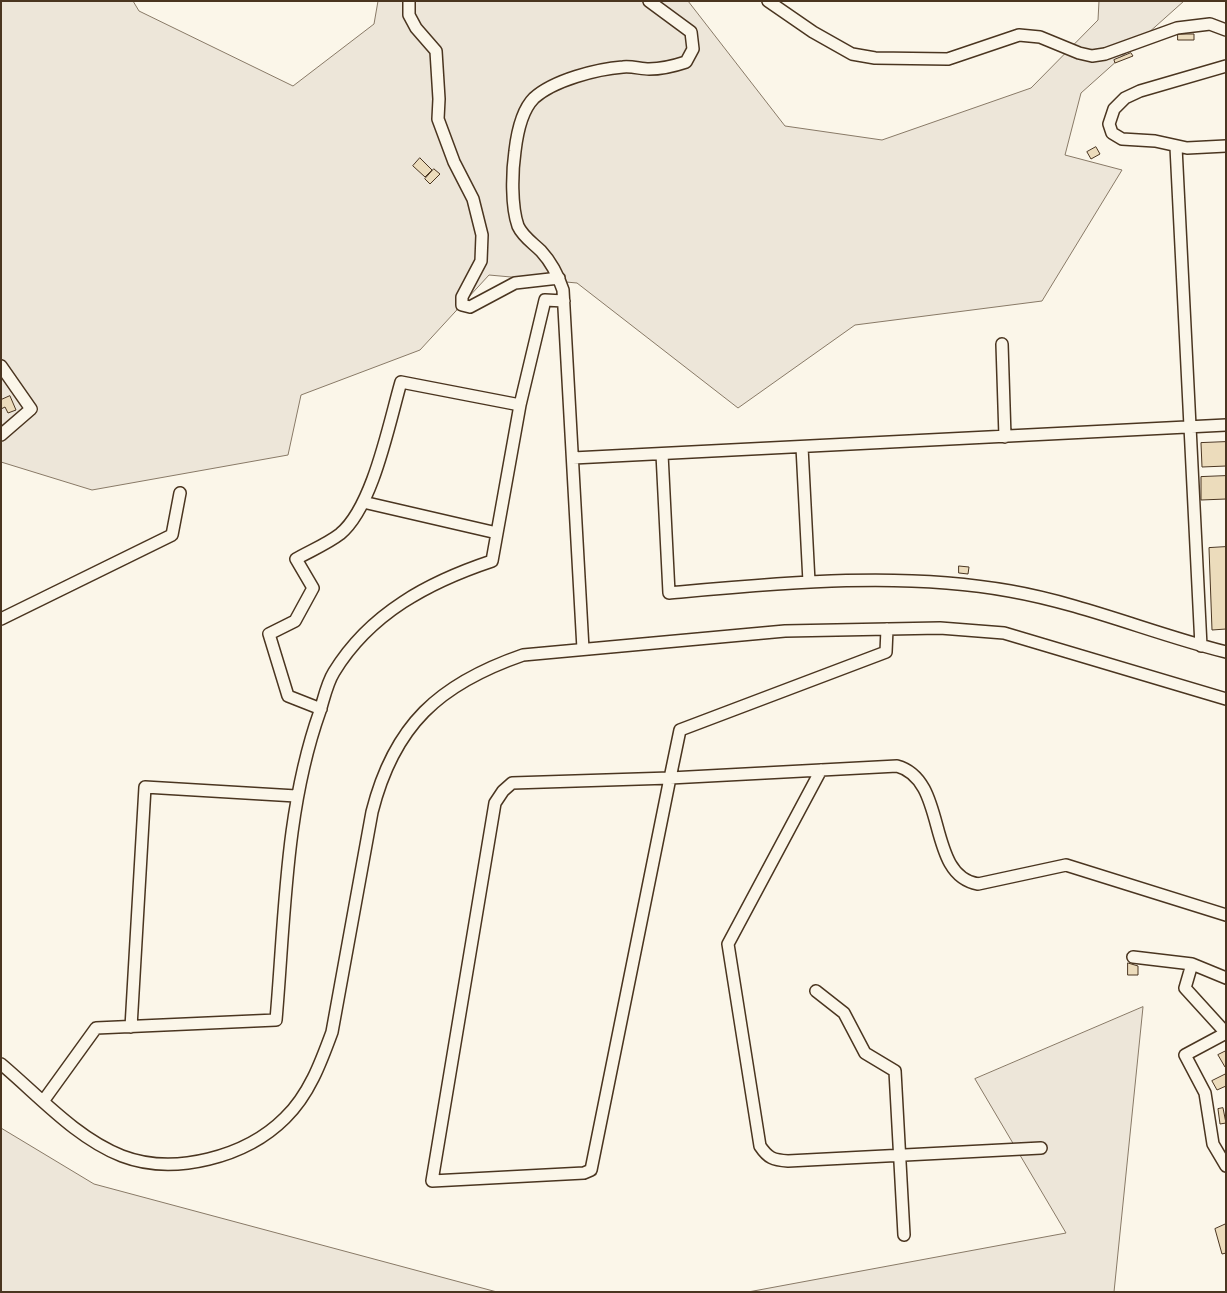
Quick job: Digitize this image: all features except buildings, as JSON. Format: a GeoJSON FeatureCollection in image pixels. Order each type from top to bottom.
{"type":"FeatureCollection","features":[{"type":"Feature","properties":{"kind":"street"},"geometry":{"type":"LineString","coordinates":[[409,1],[409,15],[416,28],[436,51],[440,99],[438,119],[454,162],[473,199],[482,235],[481,261],[462,297],[462,305],[470,307],[515,283],[559,278]]}},
{"type":"Feature","properties":{"kind":"street"},"geometry":{"type":"LineString","coordinates":[[583,649],[564,301],[556,271],[541,252],[522,234],[517,224],[512,171],[516,140],[523,117],[534,99],[552,86],[602,69],[626,66],[662,68],[686,62],[693,49],[691,32],[649,1]]}},
{"type":"Feature","properties":{"kind":"street"},"geometry":{"type":"LineString","coordinates":[[768,1],[813,32],[852,54],[876,58],[948,58],[1018,35],[1040,36],[1079,53],[1092,56],[1105,54],[1177,28],[1210,24],[1226,30]]}},
{"type":"Feature","properties":{"kind":"street"},"geometry":{"type":"LineString","coordinates":[[1226,66],[1140,91],[1125,98],[1114,109],[1109,124],[1112,133],[1122,139],[1155,141],[1176,147],[1226,146]]}},
{"type":"Feature","properties":{"kind":"street"},"geometry":{"type":"LineString","coordinates":[[1176,147],[1201,646]]}},
{"type":"Feature","properties":{"kind":"street"},"geometry":{"type":"LineString","coordinates":[[44,1100],[96,1028],[276,1020],[296,796],[304,759],[333,673],[359,640],[389,612],[421,589],[459,572],[492,561],[520,405],[545,300],[564,301]]}},
{"type":"Feature","properties":{"kind":"street"},"geometry":{"type":"LineString","coordinates":[[1002,344],[1005,436]]}},
{"type":"Feature","properties":{"kind":"street"},"geometry":{"type":"LineString","coordinates":[[1,366],[31,409],[1,435]]}},
{"type":"Feature","properties":{"kind":"street"},"geometry":{"type":"LineString","coordinates":[[321,709],[288,696],[269,634],[295,621],[313,588],[296,559],[340,533],[361,509],[374,475],[401,382],[520,405]]}},
{"type":"Feature","properties":{"kind":"street"},"geometry":{"type":"LineString","coordinates":[[573,458],[1226,425]]}},
{"type":"Feature","properties":{"kind":"street"},"geometry":{"type":"LineString","coordinates":[[802,447],[809,582]]}},
{"type":"Feature","properties":{"kind":"street"},"geometry":{"type":"LineString","coordinates":[[662,454],[670,593],[809,582],[923,582],[1010,590],[1054,600],[1226,652]]}},
{"type":"Feature","properties":{"kind":"street"},"geometry":{"type":"LineString","coordinates":[[1,619],[172,535],[180,493]]}},
{"type":"Feature","properties":{"kind":"street"},"geometry":{"type":"LineString","coordinates":[[363,502],[497,533]]}},
{"type":"Feature","properties":{"kind":"street"},"geometry":{"type":"LineString","coordinates":[[1,1064],[81,1133],[123,1156],[160,1163],[197,1162],[231,1152],[262,1137],[286,1118],[308,1088],[321,1063],[332,1032],[378,786],[404,736],[421,714],[439,696],[493,666],[523,655],[785,630],[940,628],[1004,633],[1226,700]]}},
{"type":"Feature","properties":{"kind":"street"},"geometry":{"type":"LineString","coordinates":[[886,629],[886,652],[680,730],[670,778],[591,1170],[584,1173],[432,1181],[495,803],[502,791],[512,783],[670,778],[897,766],[908,769],[919,778],[926,793],[948,860],[958,874],[968,882],[978,884],[1066,865],[1226,915]]}},
{"type":"Feature","properties":{"kind":"street"},"geometry":{"type":"LineString","coordinates":[[821,770],[728,944],[760,1146],[768,1157],[776,1160],[1041,1148]]}},
{"type":"Feature","properties":{"kind":"street"},"geometry":{"type":"LineString","coordinates":[[131,1027],[145,787],[296,796]]}},
{"type":"Feature","properties":{"kind":"street"},"geometry":{"type":"LineString","coordinates":[[1133,957],[1192,964],[1226,978]]}},
{"type":"Feature","properties":{"kind":"street"},"geometry":{"type":"LineString","coordinates":[[1192,964],[1185,988],[1226,1034],[1185,1055],[1205,1093],[1213,1144],[1226,1166]]}},
{"type":"Feature","properties":{"kind":"street"},"geometry":{"type":"LineString","coordinates":[[816,991],[844,1013],[865,1053],[895,1070],[904,1235]]}},
{"type":"Feature","properties":{"kind":"shaded area"},"geometry":{"type":"Polygon","coordinates":[[[1,1],[133,1],[139,11],[293,86],[374,24],[378,1],[688,1],[785,126],[882,140],[1031,88],[1098,20],[1099,1],[1184,1],[1081,93],[1065,155],[1122,170],[1042,301],[855,325],[738,408],[577,283],[489,275],[420,350],[301,395],[288,455],[92,490],[1,462],[1,1]]]}},
{"type":"Feature","properties":{"kind":"shaded area"},"geometry":{"type":"Polygon","coordinates":[[[1143,1007],[1114,1292],[748,1292],[1066,1233],[975,1079],[1143,1007]]]}},
{"type":"Feature","properties":{"kind":"shaded area"},"geometry":{"type":"Polygon","coordinates":[[[1,1128],[94,1184],[497,1292],[1,1292],[1,1128]]]}}]}
